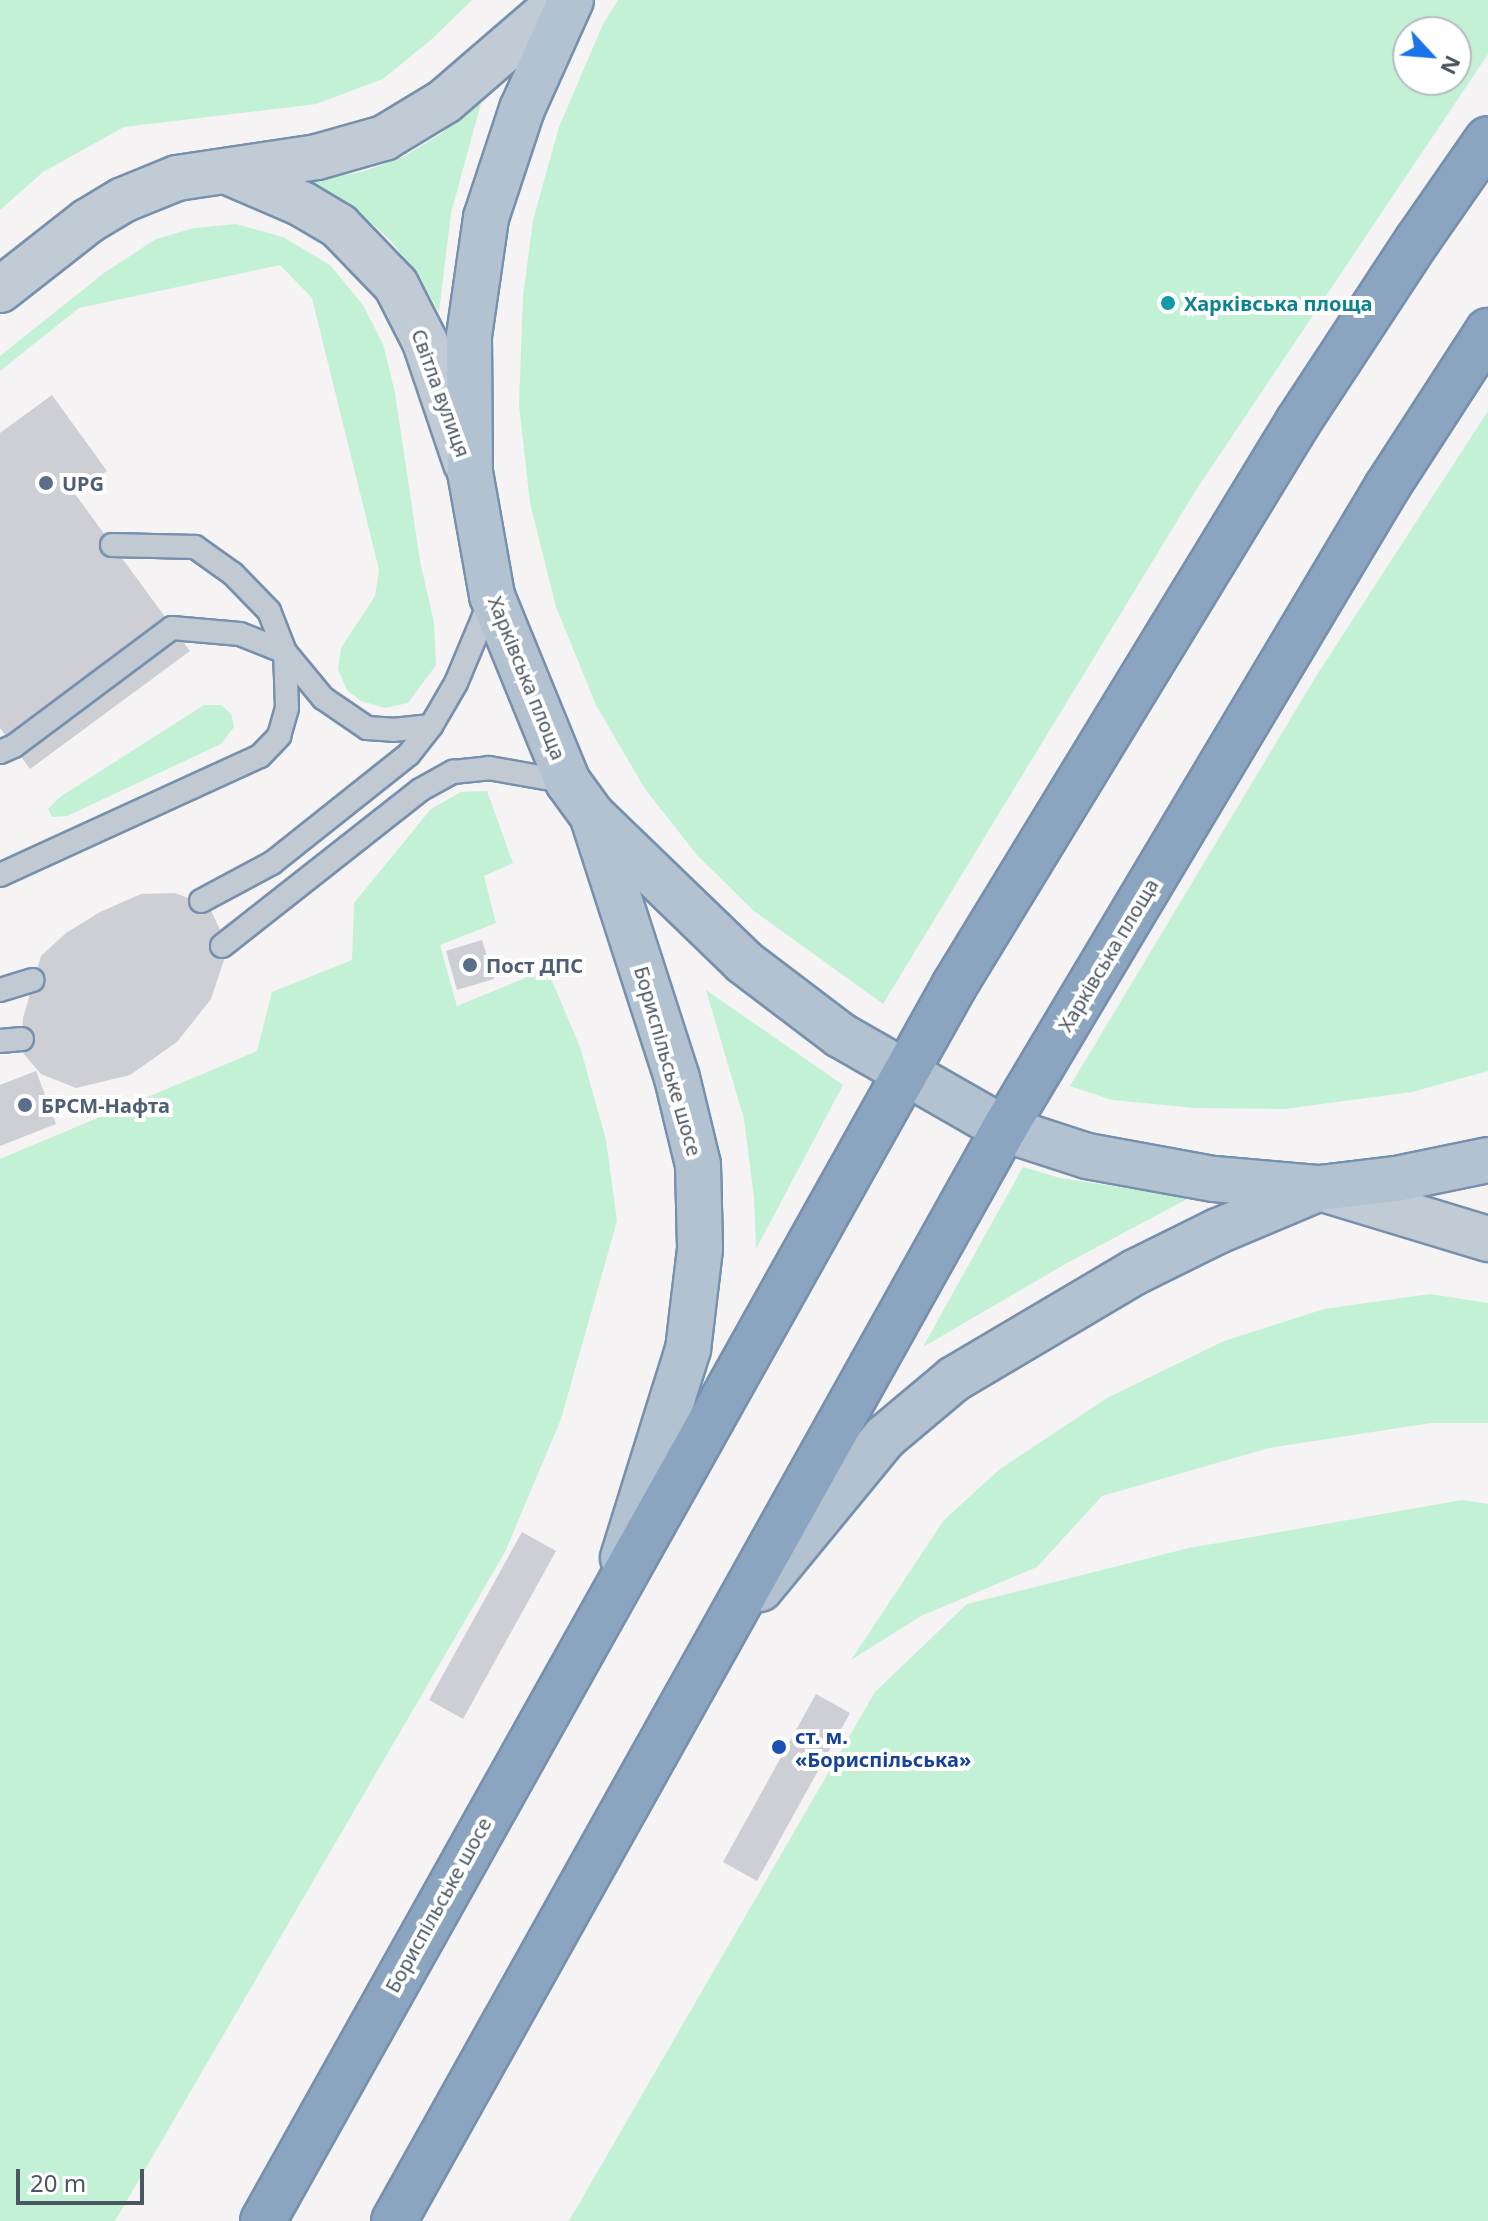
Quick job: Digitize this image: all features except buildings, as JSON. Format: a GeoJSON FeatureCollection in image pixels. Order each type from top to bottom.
{"type":"FeatureCollection","features":[{"type":"Feature","properties":{"kind":"highway"},"geometry":{"type":"LineString","coordinates":[[904,1075],[954,986],[1298,422],[1399,267],[1488,139]]}},
{"type":"Feature","properties":{"kind":"highway","name":"Харківська площа"},"geometry":{"type":"LineString","coordinates":[[1004,1129],[1387,487],[1488,331]]}},
{"type":"Feature","properties":{"kind":"highway","name":"Бориспільське шосе"},"geometry":{"type":"LineString","coordinates":[[263,2221],[613,1590],[904,1075]]}},
{"type":"Feature","properties":{"kind":"highway"},"geometry":{"type":"LineString","coordinates":[[394,2221],[1004,1129]]}},
{"type":"Feature","properties":{"kind":"main road"},"geometry":{"type":"LineString","coordinates":[[0,290],[88,221],[123,200],[177,178],[317,157],[384,138],[445,101],[562,0]]}},
{"type":"Feature","properties":{"kind":"main road","name":"Харківська площа"},"geometry":{"type":"LineString","coordinates":[[571,0],[522,109],[486,218],[469,336],[470,472],[492,596],[580,799],[744,962],[840,1035],[904,1075],[1004,1129],[1087,1156],[1214,1179],[1320,1188],[1396,1179],[1488,1160]]}},
{"type":"Feature","properties":{"kind":"main road","name":"Світла вулиця"},"geometry":{"type":"LineString","coordinates":[[228,172],[302,204],[339,226],[396,285],[425,342],[470,472]]}},
{"type":"Feature","properties":{"kind":"main road","name":"Бориспільське шосе"},"geometry":{"type":"LineString","coordinates":[[580,799],[677,1078],[698,1165],[700,1249],[688,1349],[613,1590]]}},
{"type":"Feature","properties":{"kind":"main road"},"geometry":{"type":"LineString","coordinates":[[718,1641],[885,1437],[954,1379],[1135,1272],[1218,1231],[1320,1188],[1488,1239]]}},
{"type":"Feature","properties":{"kind":"lane"},"geometry":{"type":"LineString","coordinates":[[112,545],[195,547],[233,574],[269,611],[285,652],[323,698],[367,728],[393,730],[431,726]]}},
{"type":"Feature","properties":{"kind":"lane"},"geometry":{"type":"LineString","coordinates":[[201,901],[272,863],[409,754],[431,726],[456,683],[492,596]]}},
{"type":"Feature","properties":{"kind":"lane"},"geometry":{"type":"LineString","coordinates":[[0,752],[14,746],[172,628],[240,634],[285,652]]}},
{"type":"Feature","properties":{"kind":"lane"},"geometry":{"type":"LineString","coordinates":[[0,875],[260,756],[279,736],[287,708],[285,652]]}},
{"type":"Feature","properties":{"kind":"lane"},"geometry":{"type":"LineString","coordinates":[[222,946],[420,790],[453,772],[489,768],[580,799]]}},
{"type":"Feature","properties":{"kind":"lane"},"geometry":{"type":"LineString","coordinates":[[0,990],[33,980]]}},
{"type":"Feature","properties":{"kind":"green space"},"geometry":{"type":"Polygon","coordinates":[[[0,0],[472,0],[433,38],[383,79],[316,104],[124,127],[43,172],[0,210],[0,0]]]}},
{"type":"Feature","properties":{"kind":"green space"},"geometry":{"type":"Polygon","coordinates":[[[618,0],[1488,0],[1488,54],[1472,78],[1472,16],[1392,16],[1392,96],[1460,96],[1196,490],[883,1004],[754,911],[697,855],[645,789],[596,705],[556,607],[530,503],[519,405],[523,297],[533,220],[559,127],[603,24],[618,0]]]}},
{"type":"Feature","properties":{"kind":"green space"},"geometry":{"type":"Polygon","coordinates":[[[483,96],[451,213],[439,312],[416,271],[389,239],[353,207],[308,181],[362,172],[405,156],[442,133],[483,96]]]}},
{"type":"Feature","properties":{"kind":"green space"},"geometry":{"type":"Polygon","coordinates":[[[236,224],[283,237],[330,265],[363,305],[383,344],[395,393],[420,561],[434,623],[436,665],[408,703],[385,708],[361,701],[347,690],[338,669],[341,648],[375,596],[379,570],[312,298],[280,265],[79,308],[0,371],[0,356],[104,273],[156,239],[194,228],[236,224]]]}},
{"type":"Feature","properties":{"kind":"green space"},"geometry":{"type":"Polygon","coordinates":[[[1488,411],[1488,1071],[1412,1092],[1284,1109],[1196,1108],[1112,1100],[1070,1086],[1315,678],[1488,411]]]}},
{"type":"Feature","properties":{"kind":"green space"},"geometry":{"type":"Polygon","coordinates":[[[204,705],[221,705],[231,714],[234,727],[221,744],[67,816],[52,817],[48,809],[60,797],[204,705]]]}},
{"type":"Feature","properties":{"kind":"green space"},"geometry":{"type":"Polygon","coordinates":[[[487,791],[513,863],[484,876],[496,923],[440,945],[457,1006],[547,969],[580,1047],[606,1140],[617,1221],[561,1419],[505,1552],[115,2221],[0,2221],[0,1159],[257,1051],[272,992],[352,960],[354,903],[431,809],[461,792],[487,791]]]}},
{"type":"Feature","properties":{"kind":"green space"},"geometry":{"type":"Polygon","coordinates":[[[706,990],[843,1085],[756,1249],[754,1198],[744,1119],[706,990]]]}},
{"type":"Feature","properties":{"kind":"green space"},"geometry":{"type":"Polygon","coordinates":[[[1023,1167],[1060,1178],[1189,1198],[1067,1263],[923,1347],[1023,1167]]]}},
{"type":"Feature","properties":{"kind":"green space"},"geometry":{"type":"Polygon","coordinates":[[[1430,1294],[1488,1303],[1488,1423],[1431,1423],[1269,1448],[1102,1496],[1037,1567],[921,1616],[851,1660],[944,1520],[1000,1469],[1107,1398],[1224,1341],[1324,1309],[1430,1294]]]}},
{"type":"Feature","properties":{"kind":"green space"},"geometry":{"type":"Polygon","coordinates":[[[1462,1500],[1488,1504],[1488,2221],[569,2221],[875,1692],[967,1604],[1189,1548],[1462,1500]]]}},
{"type":"Feature","properties":{"kind":"place","name":"Харківська площа"},"geometry":{"type":"Point","coordinates":[1168,303]}},
{"type":"Feature","properties":{"kind":"place","name":"UPG"},"geometry":{"type":"Point","coordinates":[46,483]}},
{"type":"Feature","properties":{"kind":"place","name":"Пост ДПС"},"geometry":{"type":"Point","coordinates":[470,965]}},
{"type":"Feature","properties":{"kind":"place","name":"БРСМ-Нафта"},"geometry":{"type":"Point","coordinates":[25,1105]}},
{"type":"Feature","properties":{"kind":"place","name":"ст. м. «Бориспільська»"},"geometry":{"type":"Point","coordinates":[779,1747]}}]}
